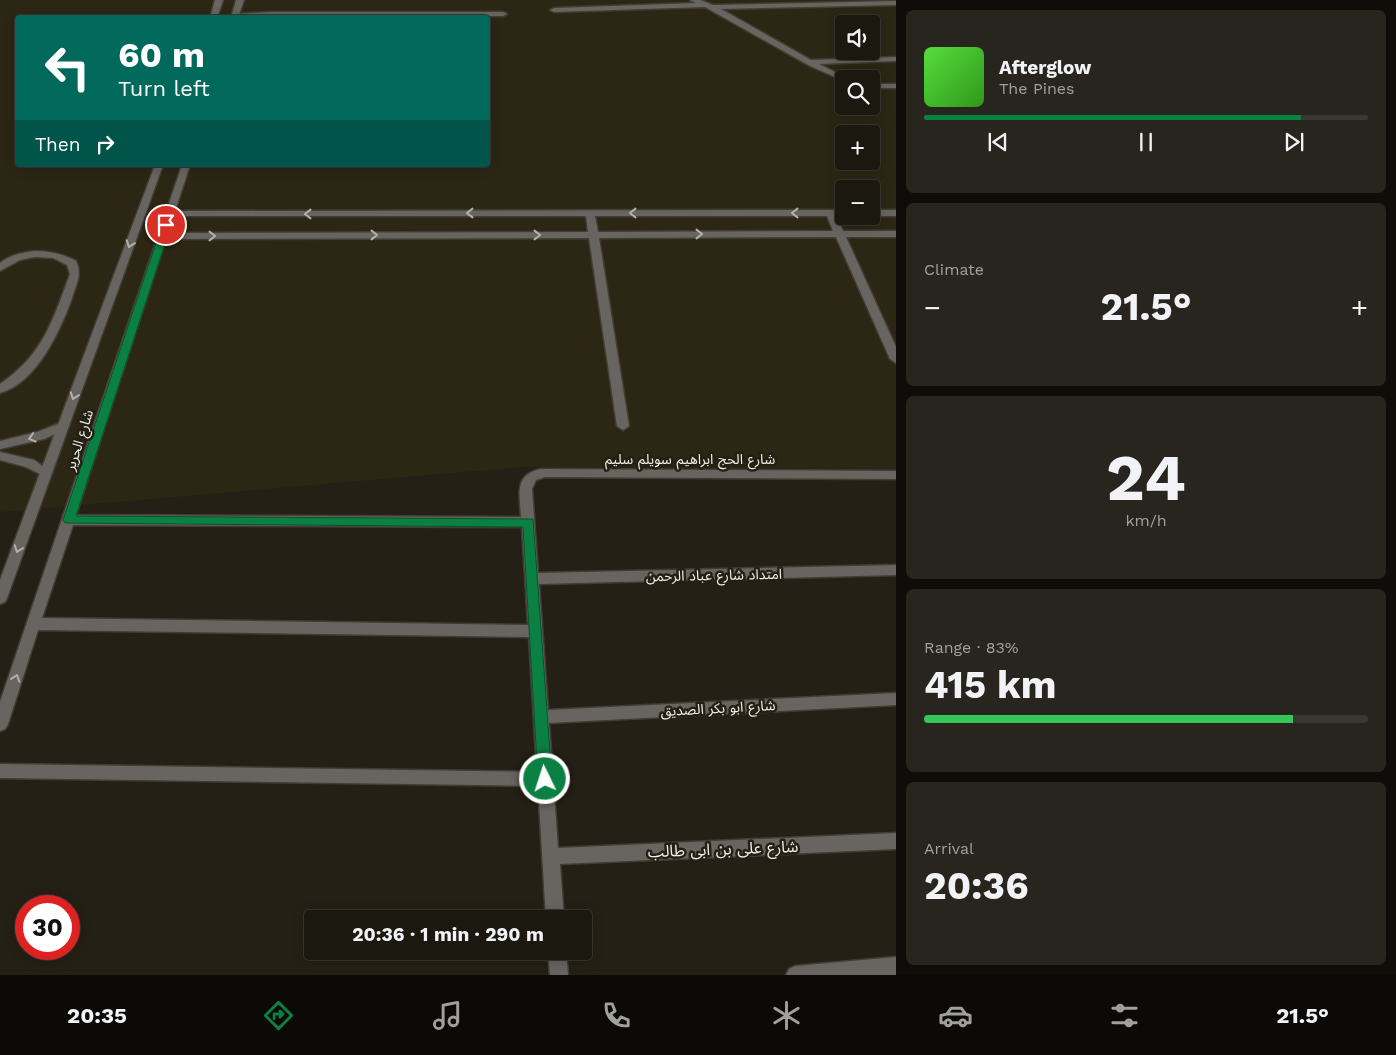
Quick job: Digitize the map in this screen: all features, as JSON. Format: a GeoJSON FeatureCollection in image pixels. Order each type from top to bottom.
{"type":"FeatureCollection","features":[{"type":"Feature","properties":{"kind":"street"},"geometry":{"type":"LineString","coordinates":[[214,15],[219,0]]}},
{"type":"Feature","properties":{"kind":"street"},"geometry":{"type":"LineString","coordinates":[[236,15],[240,0]]}},
{"type":"Feature","properties":{"kind":"street"},"geometry":{"type":"LineString","coordinates":[[694,0],[710,6],[835,74]]}},
{"type":"Feature","properties":{"kind":"street"},"geometry":{"type":"LineString","coordinates":[[554,10],[896,3]]}},
{"type":"Feature","properties":{"kind":"street"},"geometry":{"type":"LineString","coordinates":[[264,15],[503,14]]}},
{"type":"Feature","properties":{"kind":"street"},"geometry":{"type":"LineString","coordinates":[[810,62],[896,59]]}},
{"type":"Feature","properties":{"kind":"street"},"geometry":{"type":"LineString","coordinates":[[880,86],[896,86]]}},
{"type":"Feature","properties":{"kind":"street","name":"شارع الحرير"},"geometry":{"type":"LineString","coordinates":[[0,598],[158,167]]}},
{"type":"Feature","properties":{"kind":"street","name":"شارع الحرير"},"geometry":{"type":"LineString","coordinates":[[0,724],[185,167]]}},
{"type":"Feature","properties":{"kind":"street"},"geometry":{"type":"LineString","coordinates":[[880,213],[896,212]]}},
{"type":"Feature","properties":{"kind":"street"},"geometry":{"type":"LineString","coordinates":[[419,235],[420,213]]}},
{"type":"Feature","properties":{"kind":"street"},"geometry":{"type":"LineString","coordinates":[[590,213],[623,426]]}},
{"type":"Feature","properties":{"kind":"street"},"geometry":{"type":"LineString","coordinates":[[830,213],[896,359]]}},
{"type":"Feature","properties":{"kind":"street"},"geometry":{"type":"LineString","coordinates":[[170,214],[835,213]]}},
{"type":"Feature","properties":{"kind":"street"},"geometry":{"type":"LineString","coordinates":[[163,236],[896,234]]}},
{"type":"Feature","properties":{"kind":"street"},"geometry":{"type":"LineString","coordinates":[[0,268],[22,256],[42,253],[60,255],[72,263],[74,274],[48,345],[35,363],[15,381],[0,390]]}},
{"type":"Feature","properties":{"kind":"street"},"geometry":{"type":"LineString","coordinates":[[0,445],[40,436],[63,426]]}},
{"type":"Feature","properties":{"kind":"street"},"geometry":{"type":"LineString","coordinates":[[0,456],[11,456],[30,463],[46,473]]}},
{"type":"Feature","properties":{"kind":"street","name":"شارع الحج ابراهيم سويلم سليم"},"geometry":{"type":"LineString","coordinates":[[528,522],[526,483],[536,474],[896,475]]}},
{"type":"Feature","properties":{"kind":"street"},"geometry":{"type":"LineString","coordinates":[[69,520],[528,522],[554,910]]}},
{"type":"Feature","properties":{"kind":"street","name":"امتداد شارع عباد الرحمن"},"geometry":{"type":"LineString","coordinates":[[532,579],[896,570]]}},
{"type":"Feature","properties":{"kind":"street"},"geometry":{"type":"LineString","coordinates":[[34,624],[536,631]]}},
{"type":"Feature","properties":{"kind":"street","name":"شارع ابو بكر الصديق"},"geometry":{"type":"LineString","coordinates":[[540,717],[896,699]]}},
{"type":"Feature","properties":{"kind":"street"},"geometry":{"type":"LineString","coordinates":[[0,771],[545,779]]}},
{"type":"Feature","properties":{"kind":"street","name":"شارع على بن ابى طالب"},"geometry":{"type":"LineString","coordinates":[[551,856],[896,841]]}},
{"type":"Feature","properties":{"kind":"street"},"geometry":{"type":"LineString","coordinates":[[558,960],[559,975]]}},
{"type":"Feature","properties":{"kind":"street"},"geometry":{"type":"LineString","coordinates":[[795,975],[896,966]]}},
{"type":"Feature","properties":{"kind":"shaded area"},"geometry":{"type":"Polygon","coordinates":[[[0,0],[896,0],[896,469],[522,467],[0,512],[0,0]]]}},
{"type":"Feature","properties":{"kind":"route"},"geometry":{"type":"LineString","coordinates":[[166,225],[69,520],[528,522],[545,779]]}}]}
